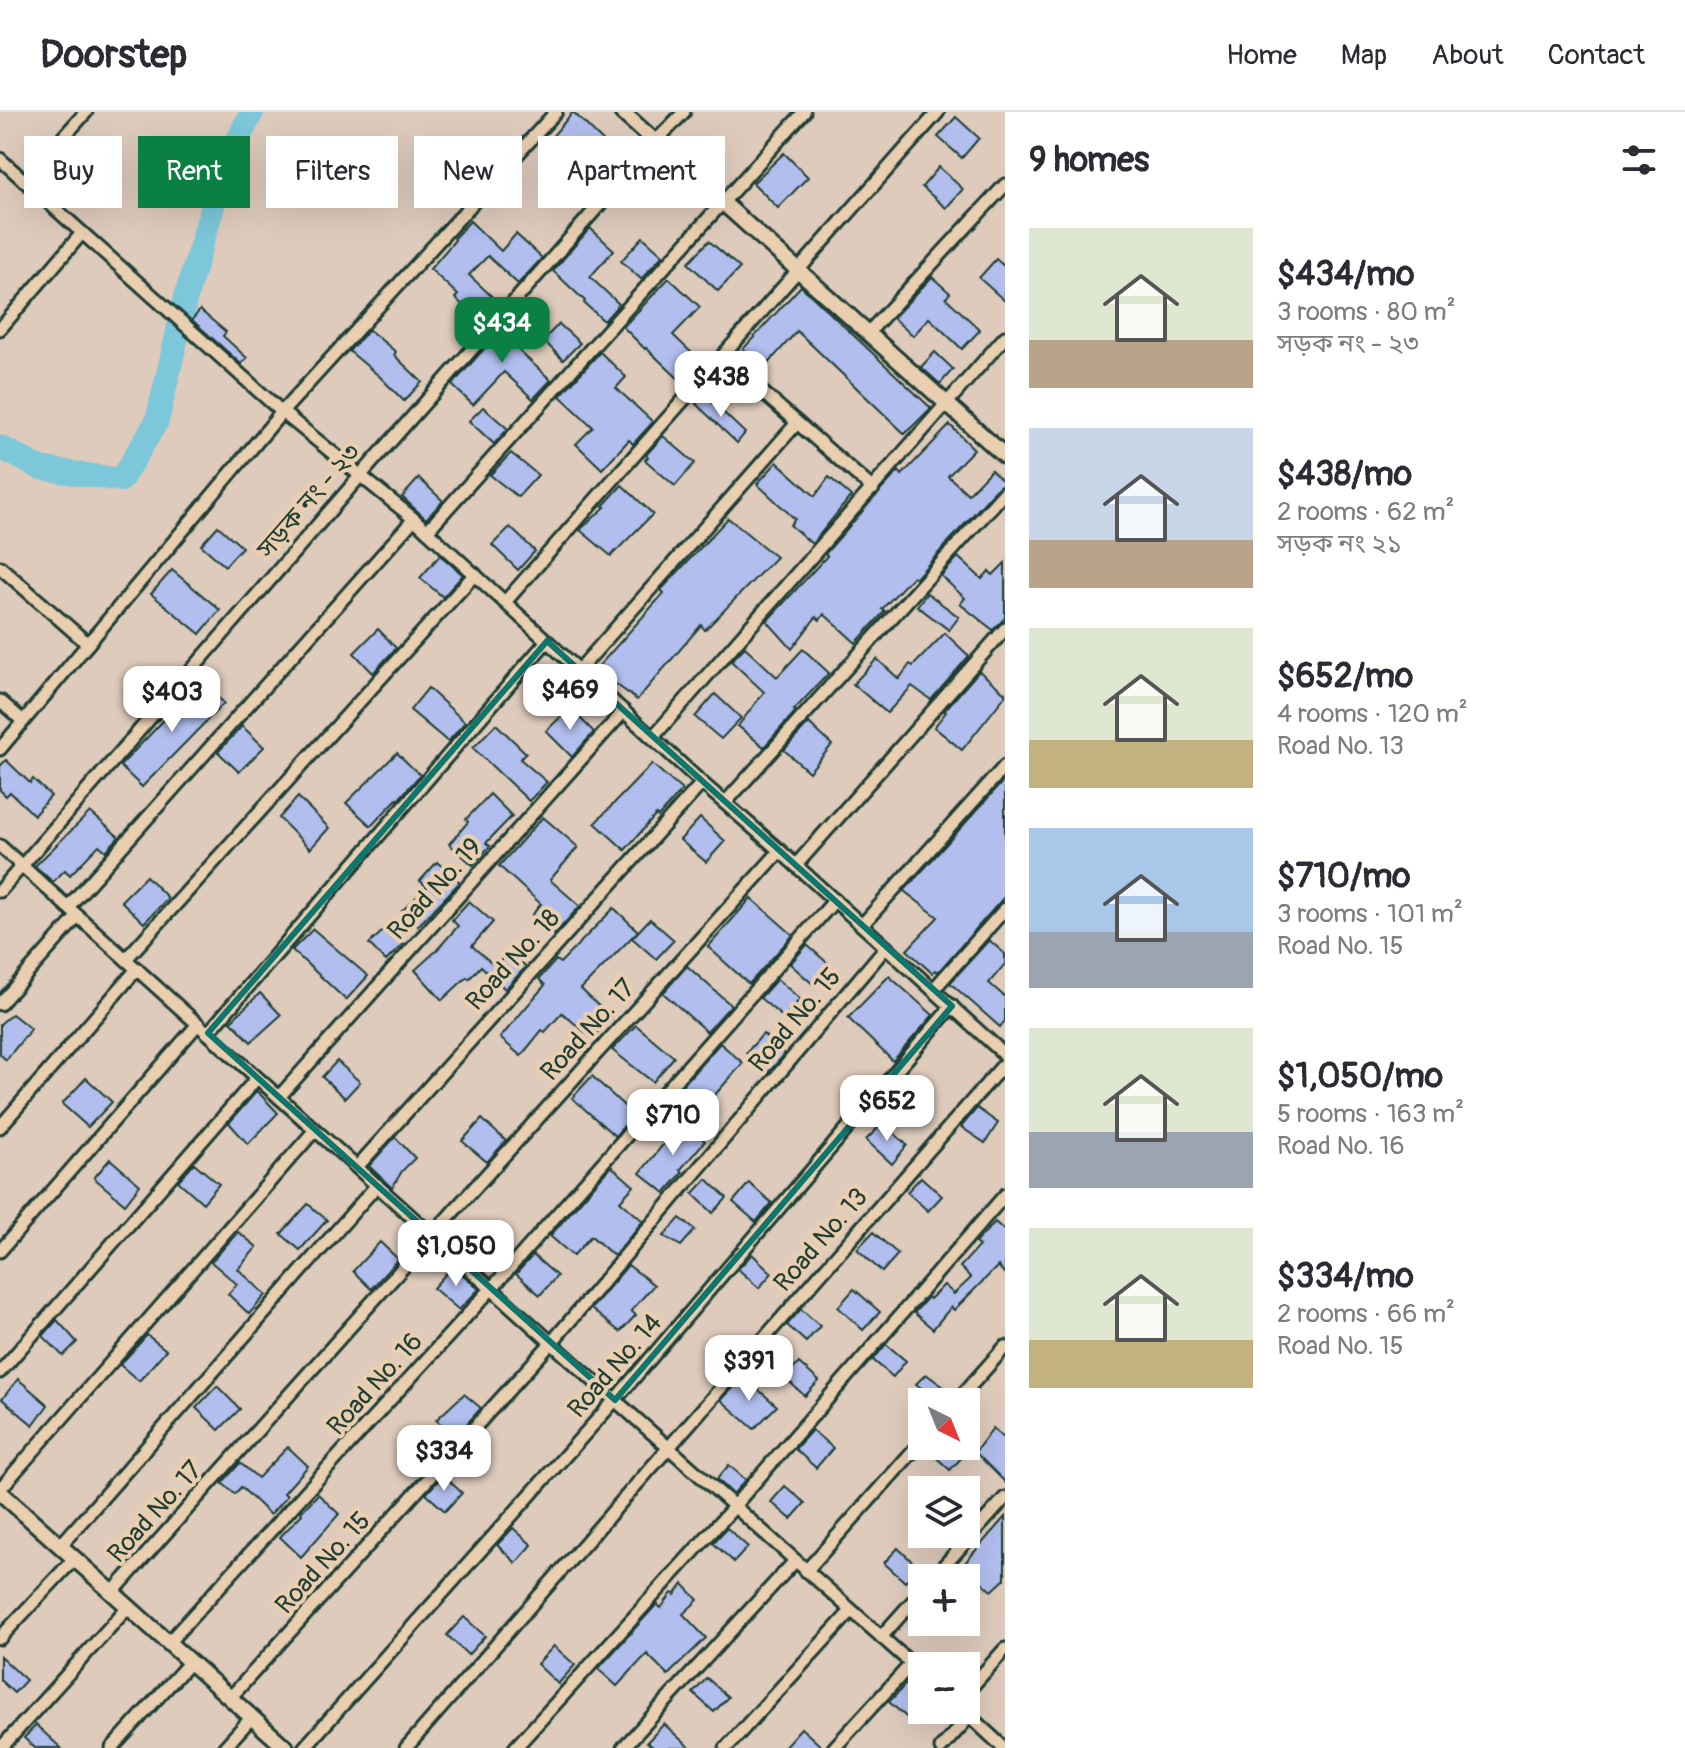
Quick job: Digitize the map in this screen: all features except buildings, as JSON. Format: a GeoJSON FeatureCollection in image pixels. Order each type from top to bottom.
{"type":"FeatureCollection","features":[{"type":"Feature","properties":{"kind":"street"},"geometry":{"type":"LineString","coordinates":[[64,136],[86,112]]}},
{"type":"Feature","properties":{"kind":"street"},"geometry":{"type":"LineString","coordinates":[[0,749],[282,412],[556,112]]}},
{"type":"Feature","properties":{"kind":"street"},"geometry":{"type":"LineString","coordinates":[[622,112],[648,136]]}},
{"type":"Feature","properties":{"kind":"street","name":"সড়ক নং - ২৩"},"geometry":{"type":"LineString","coordinates":[[661,136],[684,112]]}},
{"type":"Feature","properties":{"kind":"street"},"geometry":{"type":"LineString","coordinates":[[725,200],[804,112]]}},
{"type":"Feature","properties":{"kind":"street"},"geometry":{"type":"LineString","coordinates":[[505,602],[938,112]]}},
{"type":"Feature","properties":{"kind":"street"},"geometry":{"type":"LineString","coordinates":[[3,167],[24,181]]}},
{"type":"Feature","properties":{"kind":"street"},"geometry":{"type":"LineString","coordinates":[[868,333],[1005,185]]}},
{"type":"Feature","properties":{"kind":"street"},"geometry":{"type":"LineString","coordinates":[[725,204],[1005,456]]}},
{"type":"Feature","properties":{"kind":"street"},"geometry":{"type":"LineString","coordinates":[[54,208],[282,412],[414,519],[702,783],[1004,1050]]}},
{"type":"Feature","properties":{"kind":"street","name":"সড়ক নং - ২৩"},"geometry":{"type":"LineString","coordinates":[[0,891],[597,208]]}},
{"type":"Feature","properties":{"kind":"street"},"geometry":{"type":"LineString","coordinates":[[427,531],[718,208]]}},
{"type":"Feature","properties":{"kind":"street"},"geometry":{"type":"LineString","coordinates":[[0,329],[82,233]]}},
{"type":"Feature","properties":{"kind":"street"},"geometry":{"type":"LineString","coordinates":[[653,737],[1005,337]]}},
{"type":"Feature","properties":{"kind":"street"},"geometry":{"type":"LineString","coordinates":[[722,357],[873,489]]}},
{"type":"Feature","properties":{"kind":"street"},"geometry":{"type":"LineString","coordinates":[[579,670],[797,423]]}},
{"type":"Feature","properties":{"kind":"street"},"geometry":{"type":"LineString","coordinates":[[725,803],[1005,492]]}},
{"type":"Feature","properties":{"kind":"street"},"geometry":{"type":"LineString","coordinates":[[68,907],[414,519]]}},
{"type":"Feature","properties":{"kind":"street"},"geometry":{"type":"LineString","coordinates":[[0,567],[88,644]]}},
{"type":"Feature","properties":{"kind":"street"},"geometry":{"type":"LineString","coordinates":[[126,959],[475,574]]}},
{"type":"Feature","properties":{"kind":"street"},"geometry":{"type":"LineString","coordinates":[[796,865],[1005,629]]}},
{"type":"Feature","properties":{"kind":"street"},"geometry":{"type":"LineString","coordinates":[[208,1033],[547,641]]}},
{"type":"Feature","properties":{"kind":"street"},"geometry":{"type":"LineString","coordinates":[[0,701],[23,721]]}},
{"type":"Feature","properties":{"kind":"street","name":"Road No. 19"},"geometry":{"type":"LineString","coordinates":[[279,1097],[624,711]]}},
{"type":"Feature","properties":{"kind":"street"},"geometry":{"type":"LineString","coordinates":[[862,925],[1005,766]]}},
{"type":"Feature","properties":{"kind":"street","name":"Road No. 18"},"geometry":{"type":"LineString","coordinates":[[357,1167],[702,783]]}},
{"type":"Feature","properties":{"kind":"street"},"geometry":{"type":"LineString","coordinates":[[0,846],[734,1507],[908,1660]]}},
{"type":"Feature","properties":{"kind":"street","name":"Road No. 17"},"geometry":{"type":"LineString","coordinates":[[112,1593],[780,851]]}},
{"type":"Feature","properties":{"kind":"street","name":"Road No. 16"},"geometry":{"type":"LineString","coordinates":[[168,1643],[492,1288],[835,900]]}},
{"type":"Feature","properties":{"kind":"street"},"geometry":{"type":"LineString","coordinates":[[933,990],[1005,909]]}},
{"type":"Feature","properties":{"kind":"street"},"geometry":{"type":"LineString","coordinates":[[0,1004],[78,916]]}},
{"type":"Feature","properties":{"kind":"street","name":"Road No. 15"},"geometry":{"type":"LineString","coordinates":[[230,1698],[552,1342],[886,947]]}},
{"type":"Feature","properties":{"kind":"street"},"geometry":{"type":"LineString","coordinates":[[0,1127],[137,969]]}},
{"type":"Feature","properties":{"kind":"street","name":"Road No. 14"},"geometry":{"type":"LineString","coordinates":[[304,1748],[615,1400],[952,1006]]}},
{"type":"Feature","properties":{"kind":"street"},"geometry":{"type":"LineString","coordinates":[[0,1251],[198,1024]]}},
{"type":"Feature","properties":{"kind":"street","name":"Road No. 13"},"geometry":{"type":"LineString","coordinates":[[406,1748],[1005,1063]]}},
{"type":"Feature","properties":{"kind":"street"},"geometry":{"type":"LineString","coordinates":[[0,1372],[257,1078]]}},
{"type":"Feature","properties":{"kind":"street"},"geometry":{"type":"LineString","coordinates":[[286,1748],[0,1490],[315,1130]]}},
{"type":"Feature","properties":{"kind":"street"},"geometry":{"type":"LineString","coordinates":[[60,1546],[377,1185]]}},
{"type":"Feature","properties":{"kind":"street"},"geometry":{"type":"LineString","coordinates":[[515,1748],[734,1507],[1005,1195]]}},
{"type":"Feature","properties":{"kind":"street"},"geometry":{"type":"LineString","coordinates":[[968,1388],[1005,1347]]}},
{"type":"Feature","properties":{"kind":"street"},"geometry":{"type":"LineString","coordinates":[[806,1571],[908,1457]]}},
{"type":"Feature","properties":{"kind":"street"},"geometry":{"type":"LineString","coordinates":[[946,1564],[1005,1498]]}},
{"type":"Feature","properties":{"kind":"street"},"geometry":{"type":"LineString","coordinates":[[0,1638],[74,1559]]}},
{"type":"Feature","properties":{"kind":"street"},"geometry":{"type":"LineString","coordinates":[[623,1748],[795,1561]]}},
{"type":"Feature","properties":{"kind":"street"},"geometry":{"type":"LineString","coordinates":[[1,1748],[128,1607]]}},
{"type":"Feature","properties":{"kind":"street"},"geometry":{"type":"LineString","coordinates":[[881,1637],[908,1607]]}},
{"type":"Feature","properties":{"kind":"street"},"geometry":{"type":"LineString","coordinates":[[726,1748],[851,1611]]}},
{"type":"Feature","properties":{"kind":"street"},"geometry":{"type":"LineString","coordinates":[[980,1677],[1005,1649]]}},
{"type":"Feature","properties":{"kind":"street"},"geometry":{"type":"LineString","coordinates":[[112,1748],[190,1662]]}},
{"type":"Feature","properties":{"kind":"street"},"geometry":{"type":"LineString","coordinates":[[834,1748],[908,1667]]}},
{"type":"Feature","properties":{"kind":"street"},"geometry":{"type":"LineString","coordinates":[[224,1748],[252,1717]]}},
{"type":"Feature","properties":{"kind":"street"},"geometry":{"type":"LineString","coordinates":[[941,1748],[958,1724]]}},
{"type":"Feature","properties":{"kind":"street"},"geometry":{"type":"LineString","coordinates":[[978,1724],[1004,1748]]}},
{"type":"Feature","properties":{"kind":"highlighted area"},"geometry":{"type":"Polygon","coordinates":[[[547,641],[952,1006],[615,1400],[208,1033],[547,641]]]}},
{"type":"Feature","properties":{"kind":"waterway"},"geometry":{"type":"LineString","coordinates":[[0,447],[40,468],[121,480],[157,421],[187,293],[225,165],[252,112]]}}]}
